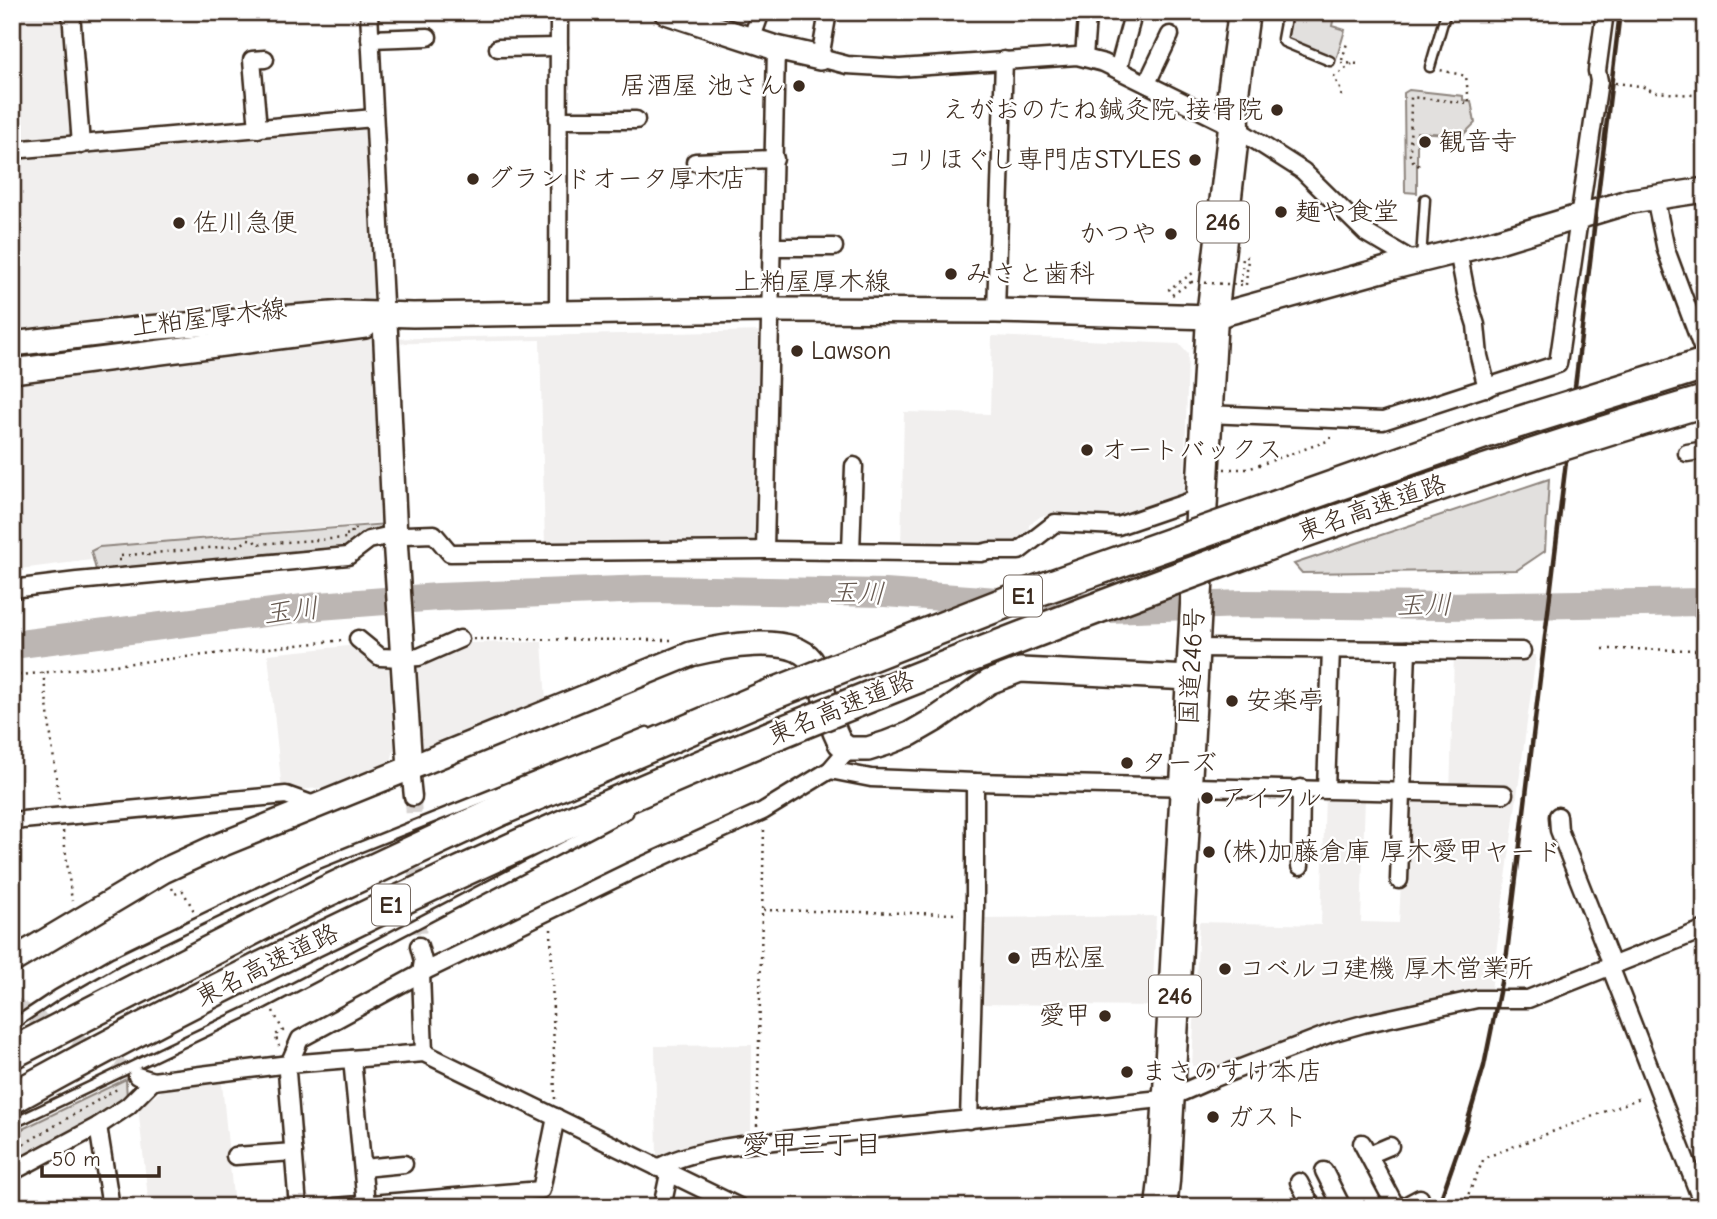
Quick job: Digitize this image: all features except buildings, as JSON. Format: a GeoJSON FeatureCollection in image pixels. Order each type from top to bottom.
{"type":"FeatureCollection","features":[{"type":"Feature","properties":{"kind":"highway","name":"国道246号"},"geometry":{"type":"LineString","coordinates":[[1161,1207],[1212,317],[1234,127],[1233,93],[1244,12]]}},
{"type":"Feature","properties":{"kind":"highway","name":"国道246号"},"geometry":{"type":"LineString","coordinates":[[1234,127],[1246,94],[1262,12]]}},
{"type":"Feature","properties":{"kind":"highway","name":"東名高速道路"},"geometry":{"type":"LineString","coordinates":[[12,1053],[347,882],[501,810],[765,697],[1026,595],[1484,433],[1705,364]]}},
{"type":"Feature","properties":{"kind":"highway","name":"東名高速道路"},"geometry":{"type":"LineString","coordinates":[[12,1098],[194,1000],[344,927],[637,792],[779,733],[986,649],[1282,540],[1453,480],[1705,401]]}},
{"type":"Feature","properties":{"kind":"street"},"geometry":{"type":"LineString","coordinates":[[71,12],[81,145]]}},
{"type":"Feature","properties":{"kind":"street"},"geometry":{"type":"LineString","coordinates":[[369,12],[395,537],[413,797]]}},
{"type":"Feature","properties":{"kind":"street"},"geometry":{"type":"LineString","coordinates":[[558,313],[559,12]]}},
{"type":"Feature","properties":{"kind":"street"},"geometry":{"type":"LineString","coordinates":[[666,12],[776,48],[847,65],[899,68],[1084,57],[1147,83],[1234,127],[1303,170],[1366,233],[1418,261]]}},
{"type":"Feature","properties":{"kind":"street"},"geometry":{"type":"LineString","coordinates":[[751,40],[761,12]]}},
{"type":"Feature","properties":{"kind":"street"},"geometry":{"type":"LineString","coordinates":[[820,58],[828,12]]}},
{"type":"Feature","properties":{"kind":"street"},"geometry":{"type":"LineString","coordinates":[[1206,414],[1383,421],[1558,364],[1599,80],[1597,71],[1605,12]]}},
{"type":"Feature","properties":{"kind":"street"},"geometry":{"type":"LineString","coordinates":[[1084,57],[1087,18]]}},
{"type":"Feature","properties":{"kind":"street"},"geometry":{"type":"LineString","coordinates":[[1118,70],[1131,22]]}},
{"type":"Feature","properties":{"kind":"street"},"geometry":{"type":"LineString","coordinates":[[1147,83],[1170,35]]}},
{"type":"Feature","properties":{"kind":"street"},"geometry":{"type":"LineString","coordinates":[[370,39],[428,37]]}},
{"type":"Feature","properties":{"kind":"street"},"geometry":{"type":"LineString","coordinates":[[498,48],[559,47]]}},
{"type":"Feature","properties":{"kind":"street"},"geometry":{"type":"LineString","coordinates":[[765,550],[776,48]]}},
{"type":"Feature","properties":{"kind":"street"},"geometry":{"type":"LineString","coordinates":[[258,129],[251,60],[264,59]]}},
{"type":"Feature","properties":{"kind":"street"},"geometry":{"type":"LineString","coordinates":[[996,311],[1004,60]]}},
{"type":"Feature","properties":{"kind":"street"},"geometry":{"type":"LineString","coordinates":[[12,150],[374,118]]}},
{"type":"Feature","properties":{"kind":"street"},"geometry":{"type":"LineString","coordinates":[[558,118],[564,121],[636,120]]}},
{"type":"Feature","properties":{"kind":"street"},"geometry":{"type":"LineString","coordinates":[[695,162],[775,159]]}},
{"type":"Feature","properties":{"kind":"street","name":"上粕屋厚木線"},"geometry":{"type":"LineString","coordinates":[[12,371],[413,315],[771,310],[996,311],[1212,317],[1631,201],[1705,190]]}},
{"type":"Feature","properties":{"kind":"street"},"geometry":{"type":"LineString","coordinates":[[1655,197],[1666,250],[1705,355]]}},
{"type":"Feature","properties":{"kind":"street"},"geometry":{"type":"LineString","coordinates":[[773,247],[834,247]]}},
{"type":"Feature","properties":{"kind":"street"},"geometry":{"type":"LineString","coordinates":[[1458,251],[1487,388]]}},
{"type":"Feature","properties":{"kind":"street","name":"上粕屋厚木線"},"geometry":{"type":"LineString","coordinates":[[12,344],[147,328],[345,313],[385,318]]}},
{"type":"Feature","properties":{"kind":"street"},"geometry":{"type":"LineString","coordinates":[[1687,453],[1705,450]]}},
{"type":"Feature","properties":{"kind":"street"},"geometry":{"type":"LineString","coordinates":[[851,551],[854,466]]}},
{"type":"Feature","properties":{"kind":"street"},"geometry":{"type":"LineString","coordinates":[[12,589],[348,556],[369,540],[405,535],[434,534],[450,553],[1019,551],[1055,523],[1118,526],[1194,500],[1202,485]]}},
{"type":"Feature","properties":{"kind":"street"},"geometry":{"type":"LineString","coordinates":[[358,639],[380,657],[419,657],[460,639]]}},
{"type":"Feature","properties":{"kind":"street"},"geometry":{"type":"LineString","coordinates":[[12,961],[163,871],[314,805],[684,656],[715,648],[747,644],[783,646],[799,650],[812,661],[835,732],[840,743],[848,749],[868,749],[910,734],[989,682],[1020,670],[1191,678]]}},
{"type":"Feature","properties":{"kind":"street"},"geometry":{"type":"LineString","coordinates":[[1193,644],[1522,651]]}},
{"type":"Feature","properties":{"kind":"street"},"geometry":{"type":"LineString","coordinates":[[1326,789],[1331,649]]}},
{"type":"Feature","properties":{"kind":"street"},"geometry":{"type":"LineString","coordinates":[[1397,871],[1403,791],[1407,650]]}},
{"type":"Feature","properties":{"kind":"street"},"geometry":{"type":"LineString","coordinates":[[298,1207],[287,1072],[300,1039],[421,973],[631,871],[763,811],[830,771],[848,749]]}},
{"type":"Feature","properties":{"kind":"street"},"geometry":{"type":"LineString","coordinates":[[830,771],[871,778],[975,782],[1403,791],[1460,785],[1504,794]]}},
{"type":"Feature","properties":{"kind":"street"},"geometry":{"type":"LineString","coordinates":[[969,1120],[975,914],[975,782]]}},
{"type":"Feature","properties":{"kind":"street"},"geometry":{"type":"LineString","coordinates":[[1300,866],[1301,788]]}},
{"type":"Feature","properties":{"kind":"street"},"geometry":{"type":"LineString","coordinates":[[12,821],[286,795],[314,805]]}},
{"type":"Feature","properties":{"kind":"street"},"geometry":{"type":"LineString","coordinates":[[1558,816],[1559,830],[1609,957],[1610,967],[1704,1207]]}},
{"type":"Feature","properties":{"kind":"street"},"geometry":{"type":"LineString","coordinates":[[662,1207],[663,1171],[670,1161],[691,1155],[757,1144],[1169,1098],[1331,1033],[1363,1024],[1477,999],[1528,999],[1705,929]]}},
{"type":"Feature","properties":{"kind":"street"},"geometry":{"type":"LineString","coordinates":[[419,946],[423,961],[421,973],[424,1053]]}},
{"type":"Feature","properties":{"kind":"street"},"geometry":{"type":"LineString","coordinates":[[12,1172],[98,1126],[128,1106],[145,1078],[424,1053],[739,1207]]}},
{"type":"Feature","properties":{"kind":"street"},"geometry":{"type":"LineString","coordinates":[[352,1059],[366,1205]]}},
{"type":"Feature","properties":{"kind":"street"},"geometry":{"type":"LineString","coordinates":[[335,1207],[541,1190],[556,1117]]}},
{"type":"Feature","properties":{"kind":"street"},"geometry":{"type":"LineString","coordinates":[[98,1126],[111,1207]]}},
{"type":"Feature","properties":{"kind":"street"},"geometry":{"type":"LineString","coordinates":[[1390,1146],[1366,1149],[1396,1207]]}},
{"type":"Feature","properties":{"kind":"street"},"geometry":{"type":"LineString","coordinates":[[235,1156],[294,1152]]}},
{"type":"Feature","properties":{"kind":"street"},"geometry":{"type":"LineString","coordinates":[[362,1168],[404,1164]]}},
{"type":"Feature","properties":{"kind":"street"},"geometry":{"type":"LineString","coordinates":[[1324,1171],[1342,1207]]}},
{"type":"Feature","properties":{"kind":"street"},"geometry":{"type":"LineString","coordinates":[[1299,1182],[1312,1207]]}},
{"type":"Feature","properties":{"kind":"street"},"geometry":{"type":"LineString","coordinates":[[1403,1207],[1420,1198]]}},
{"type":"Feature","properties":{"kind":"lane"},"geometry":{"type":"LineString","coordinates":[[1287,12],[1282,38],[1284,42],[1330,61]]}},
{"type":"Feature","properties":{"kind":"lane"},"geometry":{"type":"LineString","coordinates":[[1430,67],[1446,12]]}},
{"type":"Feature","properties":{"kind":"lane"},"geometry":{"type":"LineString","coordinates":[[1418,261],[1425,199]]}},
{"type":"Feature","properties":{"kind":"lane"},"geometry":{"type":"LineString","coordinates":[[686,721],[765,697]]}},
{"type":"Feature","properties":{"kind":"lane"},"geometry":{"type":"LineString","coordinates":[[12,1025],[116,961],[313,866],[633,736],[660,729]]}},
{"type":"Feature","properties":{"kind":"lane"},"geometry":{"type":"LineString","coordinates":[[684,783],[779,733]]}},
{"type":"Feature","properties":{"kind":"lane"},"geometry":{"type":"LineString","coordinates":[[12,1124],[254,1008],[639,807]]}},
{"type":"Feature","properties":{"kind":"path"},"geometry":{"type":"LineString","coordinates":[[1341,63],[1361,64]]}},
{"type":"Feature","properties":{"kind":"path"},"geometry":{"type":"LineString","coordinates":[[1341,96],[1334,77],[1352,64]]}},
{"type":"Feature","properties":{"kind":"path"},"geometry":{"type":"LineString","coordinates":[[1419,166],[1410,155],[1412,97],[1469,103],[1466,76],[1430,67]]}},
{"type":"Feature","properties":{"kind":"path"},"geometry":{"type":"LineString","coordinates":[[1599,80],[1642,86],[1656,92],[1705,96]]}},
{"type":"Feature","properties":{"kind":"path"},"geometry":{"type":"LineString","coordinates":[[1194,273],[1169,289],[1172,295],[1191,282],[1246,285],[1248,257],[1243,257],[1241,282]]}},
{"type":"Feature","properties":{"kind":"path"},"geometry":{"type":"LineString","coordinates":[[1202,485],[1222,470],[1248,469],[1330,440],[1332,429]]}},
{"type":"Feature","properties":{"kind":"path"},"geometry":{"type":"LineString","coordinates":[[116,577],[115,565],[121,556],[241,545],[248,539],[254,540],[256,544],[346,538],[345,535],[352,534],[351,529],[395,537]]}},
{"type":"Feature","properties":{"kind":"path"},"geometry":{"type":"LineString","coordinates":[[1694,567],[1705,569]]}},
{"type":"Feature","properties":{"kind":"path"},"geometry":{"type":"LineString","coordinates":[[12,676],[358,639]]}},
{"type":"Feature","properties":{"kind":"path"},"geometry":{"type":"LineString","coordinates":[[460,639],[671,639],[677,642],[684,656]]}},
{"type":"Feature","properties":{"kind":"path"},"geometry":{"type":"LineString","coordinates":[[1603,649],[1705,650]]}},
{"type":"Feature","properties":{"kind":"path"},"geometry":{"type":"LineString","coordinates":[[43,672],[73,906],[81,920]]}},
{"type":"Feature","properties":{"kind":"path"},"geometry":{"type":"LineString","coordinates":[[757,1144],[763,811]]}},
{"type":"Feature","properties":{"kind":"path"},"geometry":{"type":"LineString","coordinates":[[175,894],[183,891],[194,911]]}},
{"type":"Feature","properties":{"kind":"path"},"geometry":{"type":"LineString","coordinates":[[762,910],[975,914]]}},
{"type":"Feature","properties":{"kind":"path"},"geometry":{"type":"LineString","coordinates":[[551,911],[556,1117]]}},
{"type":"Feature","properties":{"kind":"path"},"geometry":{"type":"LineString","coordinates":[[273,1011],[283,1031],[275,1035],[279,1045]]}},
{"type":"Feature","properties":{"kind":"path"},"geometry":{"type":"LineString","coordinates":[[12,1152],[145,1078]]}},
{"type":"Feature","properties":{"kind":"path"},"geometry":{"type":"LineString","coordinates":[[1463,1207],[1484,1158],[1659,1091]]}},
{"type":"Feature","properties":{"kind":"shaded area"},"geometry":{"type":"Polygon","coordinates":[[[12,12],[64,12],[74,152],[366,127],[378,339],[767,331],[760,542],[545,547],[540,340],[379,344],[385,522],[99,546],[89,551],[91,560],[12,570],[12,12]]]}},
{"type":"Feature","properties":{"kind":"shaded area"},"geometry":{"type":"Polygon","coordinates":[[[1290,12],[1335,12],[1332,26],[1345,30],[1336,60],[1286,43],[1290,12]]]}},
{"type":"Feature","properties":{"kind":"shaded area"},"geometry":{"type":"Polygon","coordinates":[[[1409,90],[1463,96],[1463,100],[1471,101],[1475,123],[1463,135],[1417,132],[1417,193],[1405,192],[1404,93],[1409,90]]]}},
{"type":"Feature","properties":{"kind":"shaded area"},"geometry":{"type":"Polygon","coordinates":[[[992,336],[1179,344],[1188,354],[1184,492],[1178,498],[1121,518],[1041,516],[1029,525],[1028,535],[1020,544],[901,547],[904,412],[990,414],[992,336]]]}},
{"type":"Feature","properties":{"kind":"shaded area"},"geometry":{"type":"Polygon","coordinates":[[[1549,479],[1545,551],[1517,570],[1302,573],[1294,564],[1549,479]]]}},
{"type":"Feature","properties":{"kind":"shaded area"},"geometry":{"type":"Polygon","coordinates":[[[386,524],[386,534],[352,550],[96,570],[91,551],[99,547],[386,524]]]}},
{"type":"Feature","properties":{"kind":"shaded area"},"geometry":{"type":"Polygon","coordinates":[[[542,642],[546,701],[428,749],[417,743],[412,660],[461,643],[542,642]]]}},
{"type":"Feature","properties":{"kind":"shaded area"},"geometry":{"type":"Polygon","coordinates":[[[358,645],[388,662],[394,749],[391,763],[332,787],[282,791],[268,654],[358,645]]]}},
{"type":"Feature","properties":{"kind":"shaded area"},"geometry":{"type":"Polygon","coordinates":[[[1454,654],[1536,655],[1491,990],[1333,1025],[1233,1063],[1192,1066],[1199,922],[1321,925],[1325,795],[1365,796],[1361,922],[1399,923],[1405,795],[1450,796],[1454,654]]]}},
{"type":"Feature","properties":{"kind":"shaded area"},"geometry":{"type":"Polygon","coordinates":[[[1156,916],[1152,1006],[976,1004],[979,918],[1156,916]]]}},
{"type":"Feature","properties":{"kind":"shaded area"},"geometry":{"type":"Polygon","coordinates":[[[752,1045],[751,1137],[657,1158],[655,1046],[752,1045]]]}},
{"type":"Feature","properties":{"kind":"shaded area"},"geometry":{"type":"Polygon","coordinates":[[[126,1079],[127,1100],[12,1163],[12,1134],[126,1079]]]}},
{"type":"Feature","properties":{"kind":"shaded area"},"geometry":{"type":"Polygon","coordinates":[[[222,1083],[234,1207],[149,1207],[138,1107],[163,1090],[222,1083]]]}},
{"type":"Feature","properties":{"kind":"waterway","name":"玉川"},"geometry":{"type":"LineString","coordinates":[[12,645],[319,606],[438,597],[647,589],[885,593],[1109,609],[1243,604],[1444,606],[1705,602]]}},
{"type":"Feature","properties":{"kind":"tunnel"},"geometry":{"type":"LineString","coordinates":[[413,797],[419,946]]}},
{"type":"Feature","properties":{"kind":"tunnel"},"geometry":{"type":"LineString","coordinates":[[12,1004],[137,1076]]}},
{"type":"Feature","properties":{"kind":"railway"},"geometry":{"type":"LineString","coordinates":[[1438,1207],[1484,1066],[1507,953],[1620,12]]}},
{"type":"Feature","properties":{"kind":"place","name":"居酒屋 池さん"},"geometry":{"type":"Point","coordinates":[799,86]}},
{"type":"Feature","properties":{"kind":"place","name":"えがおのたね鍼灸院 接骨院"},"geometry":{"type":"Point","coordinates":[1277,110]}},
{"type":"Feature","properties":{"kind":"place","name":"観音寺"},"geometry":{"type":"Point","coordinates":[1425,142]}},
{"type":"Feature","properties":{"kind":"place","name":"コリほぐし専門店STYLES"},"geometry":{"type":"Point","coordinates":[1195,160]}},
{"type":"Feature","properties":{"kind":"place","name":"グランドオータ厚木店"},"geometry":{"type":"Point","coordinates":[473,179]}},
{"type":"Feature","properties":{"kind":"place","name":"麺や食堂"},"geometry":{"type":"Point","coordinates":[1281,212]}},
{"type":"Feature","properties":{"kind":"place","name":"佐川急便"},"geometry":{"type":"Point","coordinates":[179,223]}},
{"type":"Feature","properties":{"kind":"place","name":"かつや"},"geometry":{"type":"Point","coordinates":[1171,234]}},
{"type":"Feature","properties":{"kind":"place","name":"みさと歯科"},"geometry":{"type":"Point","coordinates":[951,274]}},
{"type":"Feature","properties":{"kind":"place","name":"Lawson"},"geometry":{"type":"Point","coordinates":[797,351]}},
{"type":"Feature","properties":{"kind":"place","name":"オートバックス"},"geometry":{"type":"Point","coordinates":[1087,450]}},
{"type":"Feature","properties":{"kind":"place","name":"安楽亭"},"geometry":{"type":"Point","coordinates":[1232,701]}},
{"type":"Feature","properties":{"kind":"place","name":"ターズ"},"geometry":{"type":"Point","coordinates":[1127,763]}},
{"type":"Feature","properties":{"kind":"place","name":"アイフル"},"geometry":{"type":"Point","coordinates":[1207,798]}},
{"type":"Feature","properties":{"kind":"place","name":"(株)加藤倉庫 厚木愛甲ヤード"},"geometry":{"type":"Point","coordinates":[1209,852]}},
{"type":"Feature","properties":{"kind":"place","name":"西松屋"},"geometry":{"type":"Point","coordinates":[1014,958]}},
{"type":"Feature","properties":{"kind":"place","name":"コベルコ建機 厚木営業所"},"geometry":{"type":"Point","coordinates":[1225,969]}},
{"type":"Feature","properties":{"kind":"place","name":"愛甲"},"geometry":{"type":"Point","coordinates":[1105,1016]}},
{"type":"Feature","properties":{"kind":"place","name":"まさのすけ本店"},"geometry":{"type":"Point","coordinates":[1127,1072]}},
{"type":"Feature","properties":{"kind":"place","name":"ガスト"},"geometry":{"type":"Point","coordinates":[1213,1117]}},
{"type":"Feature","properties":{"kind":"district","name":"愛甲三丁目"},"geometry":{"type":"Point","coordinates":[812,1145]}}]}
